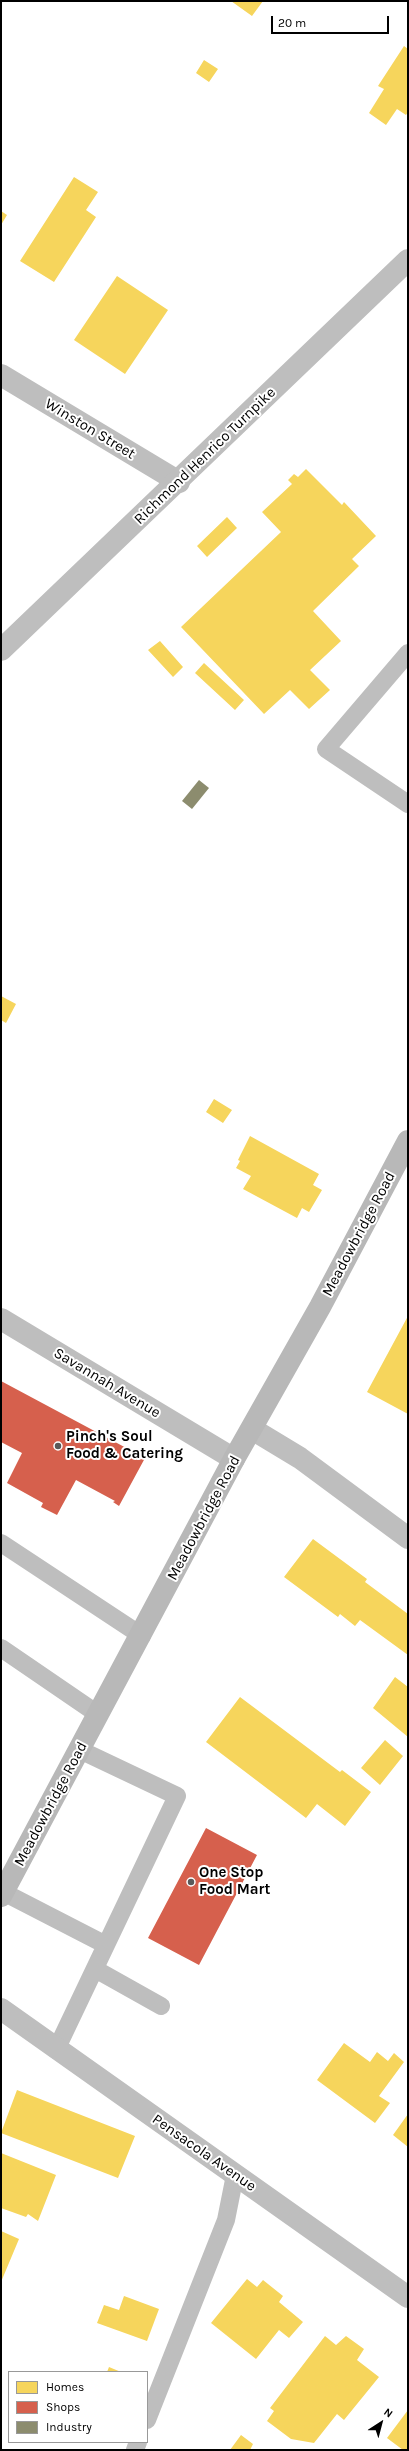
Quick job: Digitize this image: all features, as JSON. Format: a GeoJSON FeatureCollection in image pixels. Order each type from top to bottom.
{"type":"FeatureCollection","features":[{"type":"Feature","properties":{"kind":"main road","name":"Meadowbridge Road"},"geometry":{"type":"LineString","coordinates":[[2,1894],[142,1636],[234,1459],[320,1307],[408,1141]]}},
{"type":"Feature","properties":{"kind":"street","name":"Richmond Henrico Turnpike"},"geometry":{"type":"LineString","coordinates":[[1,650],[179,482],[408,260]]}},
{"type":"Feature","properties":{"kind":"street","name":"Winston Street"},"geometry":{"type":"LineString","coordinates":[[1,375],[179,482]]}},
{"type":"Feature","properties":{"kind":"street","name":"Savannah Avenue"},"geometry":{"type":"LineString","coordinates":[[1,1318],[234,1459]]}},
{"type":"Feature","properties":{"kind":"street"},"geometry":{"type":"LineString","coordinates":[[252,1429],[300,1458],[408,1538]]}},
{"type":"Feature","properties":{"kind":"street","name":"Pensacola Avenue"},"geometry":{"type":"LineString","coordinates":[[1,2008],[56,2050],[408,2297]]}},
{"type":"Feature","properties":{"kind":"lane"},"geometry":{"type":"LineString","coordinates":[[408,653],[326,749],[408,804]]}},
{"type":"Feature","properties":{"kind":"lane"},"geometry":{"type":"LineString","coordinates":[[1,1543],[142,1636]]}},
{"type":"Feature","properties":{"kind":"lane"},"geometry":{"type":"LineString","coordinates":[[1,1648],[99,1715]]}},
{"type":"Feature","properties":{"kind":"lane"},"geometry":{"type":"LineString","coordinates":[[56,2050],[177,1796],[80,1750]]}},
{"type":"Feature","properties":{"kind":"lane"},"geometry":{"type":"LineString","coordinates":[[2,1894],[106,1945]]}},
{"type":"Feature","properties":{"kind":"lane"},"geometry":{"type":"LineString","coordinates":[[95,1969],[161,2006]]}},
{"type":"Feature","properties":{"kind":"lane"},"geometry":{"type":"LineString","coordinates":[[148,2417],[226,2220],[236,2175]]}},
{"type":"Feature","properties":{"kind":"building: Homes"},"geometry":{"type":"Polygon","coordinates":[[[231,1],[263,1],[252,16],[231,1]]]}},
{"type":"Feature","properties":{"kind":"building: Homes"},"geometry":{"type":"Polygon","coordinates":[[[404,46],[408,49],[408,112],[406,115],[397,109],[386,125],[369,113],[384,89],[378,86],[404,46]]]}},
{"type":"Feature","properties":{"kind":"building: Homes"},"geometry":{"type":"Polygon","coordinates":[[[204,60],[218,69],[209,82],[196,73],[204,60]]]}},
{"type":"Feature","properties":{"kind":"building: Homes"},"geometry":{"type":"Polygon","coordinates":[[[74,177],[98,192],[86,210],[96,217],[54,282],[20,261],[74,177]]]}},
{"type":"Feature","properties":{"kind":"building: Homes"},"geometry":{"type":"Polygon","coordinates":[[[1,211],[7,215],[1,225],[1,211]]]}},
{"type":"Feature","properties":{"kind":"building: Homes"},"geometry":{"type":"Polygon","coordinates":[[[117,276],[168,310],[125,374],[74,340],[117,276]]]}},
{"type":"Feature","properties":{"kind":"building: Homes"},"geometry":{"type":"Polygon","coordinates":[[[306,469],[342,505],[344,502],[376,536],[352,559],[359,566],[313,611],[341,641],[310,670],[330,690],[309,709],[290,690],[264,714],[181,627],[281,532],[262,512],[292,484],[288,480],[294,474],[298,477],[306,469]]]}},
{"type":"Feature","properties":{"kind":"building: Homes"},"geometry":{"type":"Polygon","coordinates":[[[227,517],[237,528],[207,557],[197,546],[227,517]]]}},
{"type":"Feature","properties":{"kind":"building: Homes"},"geometry":{"type":"Polygon","coordinates":[[[160,641],[183,667],[173,677],[148,650],[160,641]]]}},
{"type":"Feature","properties":{"kind":"building: Homes"},"geometry":{"type":"Polygon","coordinates":[[[204,663],[244,700],[235,710],[195,673],[204,663]]]}},
{"type":"Feature","properties":{"kind":"building: Homes"},"geometry":{"type":"Polygon","coordinates":[[[1,996],[16,1004],[6,1023],[1,1020],[1,996]]]}},
{"type":"Feature","properties":{"kind":"building: Homes"},"geometry":{"type":"Polygon","coordinates":[[[214,1099],[232,1110],[223,1123],[206,1112],[214,1099]]]}},
{"type":"Feature","properties":{"kind":"building: Homes"},"geometry":{"type":"Polygon","coordinates":[[[250,1136],[319,1174],[313,1185],[322,1190],[309,1212],[302,1208],[297,1218],[243,1189],[251,1176],[236,1168],[240,1161],[238,1160],[250,1136]]]}},
{"type":"Feature","properties":{"kind":"building: Homes"},"geometry":{"type":"Polygon","coordinates":[[[408,1316],[408,1414],[367,1392],[408,1316]]]}},
{"type":"Feature","properties":{"kind":"building: Homes"},"geometry":{"type":"Polygon","coordinates":[[[313,1539],[367,1579],[365,1582],[408,1614],[408,1655],[360,1620],[355,1626],[340,1614],[338,1617],[284,1577],[313,1539]]]}},
{"type":"Feature","properties":{"kind":"building: Homes"},"geometry":{"type":"Polygon","coordinates":[[[395,1677],[408,1687],[408,1737],[373,1708],[395,1677]]]}},
{"type":"Feature","properties":{"kind":"building: Homes"},"geometry":{"type":"Polygon","coordinates":[[[240,1697],[340,1772],[342,1770],[371,1792],[345,1826],[317,1804],[306,1818],[206,1742],[240,1697]]]}},
{"type":"Feature","properties":{"kind":"building: Homes"},"geometry":{"type":"Polygon","coordinates":[[[385,1740],[403,1756],[380,1785],[361,1768],[385,1740]]]}},
{"type":"Feature","properties":{"kind":"building: Homes"},"geometry":{"type":"Polygon","coordinates":[[[344,2043],[370,2062],[377,2052],[388,2061],[394,2053],[404,2062],[379,2096],[390,2103],[375,2123],[317,2080],[344,2043]]]}},
{"type":"Feature","properties":{"kind":"building: Homes"},"geometry":{"type":"Polygon","coordinates":[[[17,2090],[135,2136],[118,2178],[1,2133],[17,2090]]]}},
{"type":"Feature","properties":{"kind":"building: Homes"},"geometry":{"type":"Polygon","coordinates":[[[408,2114],[408,2147],[393,2135],[408,2114]]]}},
{"type":"Feature","properties":{"kind":"building: Homes"},"geometry":{"type":"Polygon","coordinates":[[[1,2153],[56,2175],[38,2221],[28,2214],[26,2217],[1,2208],[1,2153]]]}},
{"type":"Feature","properties":{"kind":"building: Homes"},"geometry":{"type":"Polygon","coordinates":[[[1,2231],[19,2239],[1,2282],[1,2231]]]}},
{"type":"Feature","properties":{"kind":"building: Homes"},"geometry":{"type":"Polygon","coordinates":[[[247,2279],[257,2287],[263,2280],[283,2296],[279,2302],[303,2322],[289,2338],[279,2330],[256,2359],[211,2323],[247,2279]]]}},
{"type":"Feature","properties":{"kind":"building: Homes"},"geometry":{"type":"Polygon","coordinates":[[[124,2296],[159,2309],[147,2341],[97,2323],[104,2305],[119,2310],[124,2296]]]}},
{"type":"Feature","properties":{"kind":"building: Homes"},"geometry":{"type":"Polygon","coordinates":[[[325,2336],[336,2345],[346,2336],[364,2349],[357,2360],[379,2377],[344,2420],[337,2414],[314,2443],[291,2439],[267,2421],[274,2411],[270,2408],[325,2336]]]}},
{"type":"Feature","properties":{"kind":"building: Homes"},"geometry":{"type":"Polygon","coordinates":[[[109,2367],[119,2371],[107,2371],[109,2367]]]}},
{"type":"Feature","properties":{"kind":"building: Homes"},"geometry":{"type":"Polygon","coordinates":[[[408,2410],[408,2450],[403,2450],[387,2438],[408,2410]]]}},
{"type":"Feature","properties":{"kind":"building: Homes"},"geometry":{"type":"Polygon","coordinates":[[[241,2435],[253,2444],[250,2450],[230,2450],[241,2435]]]}},
{"type":"Feature","properties":{"kind":"building: Shops"},"geometry":{"type":"Polygon","coordinates":[[[1,1381],[145,1458],[119,1506],[113,1502],[115,1501],[76,1480],[57,1515],[41,1507],[43,1503],[7,1483],[22,1453],[1,1442],[1,1381]]]}},
{"type":"Feature","properties":{"kind":"building: Shops"},"geometry":{"type":"Polygon","coordinates":[[[206,1828],[257,1855],[199,1965],[148,1938],[206,1828]]]}},
{"type":"Feature","properties":{"kind":"building: Industry"},"geometry":{"type":"Polygon","coordinates":[[[199,780],[209,788],[192,809],[182,801],[199,780]]]}},
{"type":"Feature","properties":{"kind":"place","name":"Pinch's Soul Food & Catering"},"geometry":{"type":"Point","coordinates":[58,1446]}},
{"type":"Feature","properties":{"kind":"place","name":"One Stop Food Mart"},"geometry":{"type":"Point","coordinates":[191,1882]}}]}
